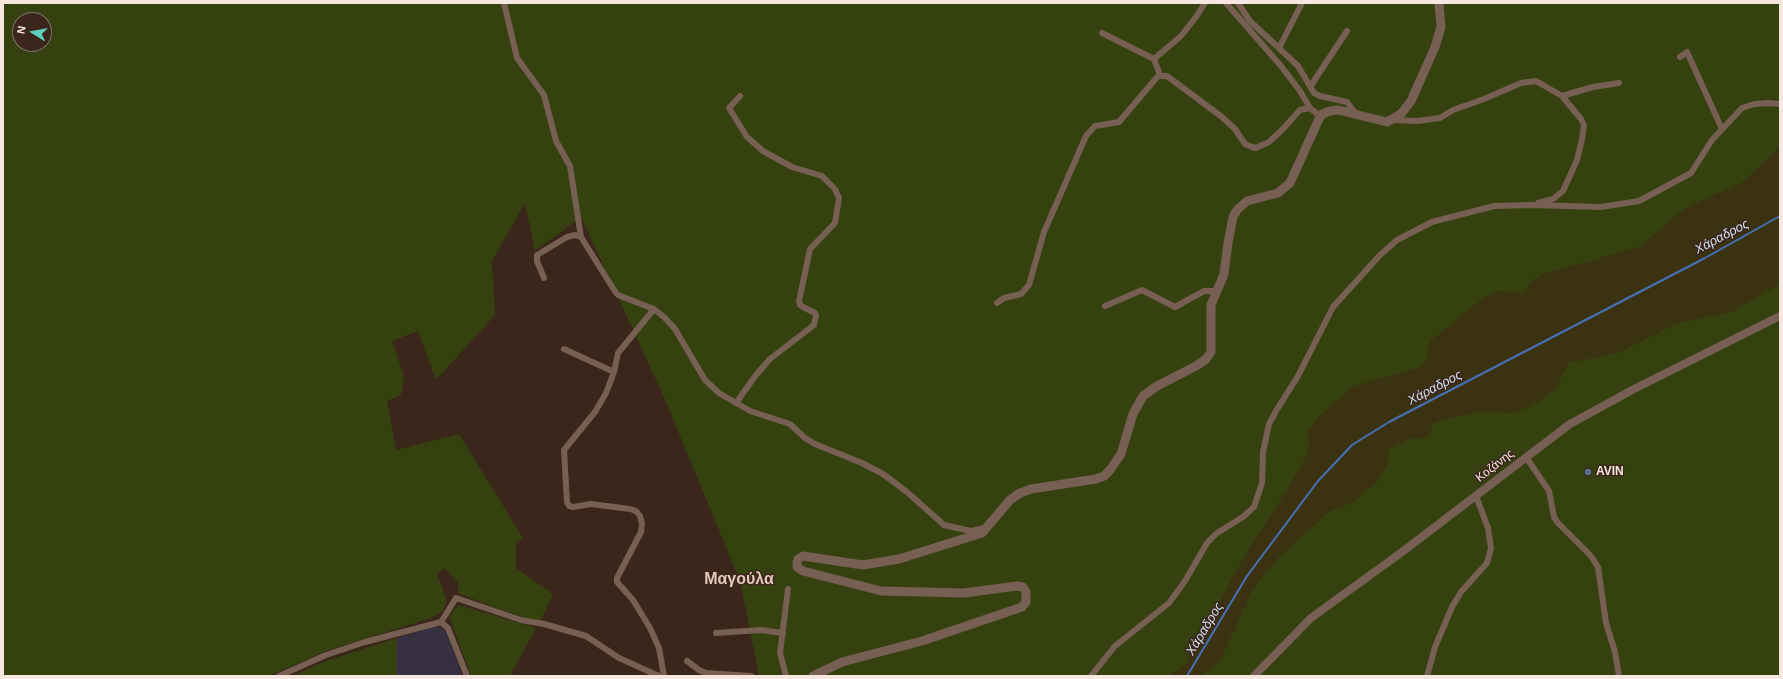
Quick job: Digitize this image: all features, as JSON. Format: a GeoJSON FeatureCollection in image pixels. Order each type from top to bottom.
{"type":"FeatureCollection","features":[{"type":"Feature","properties":{"kind":"main road"},"geometry":{"type":"LineString","coordinates":[[813,676],[842,662],[922,641],[1022,607],[1026,602],[1023,587],[1012,585],[964,593],[881,591],[799,570],[797,563],[801,557],[863,565],[899,559],[982,533],[1010,500],[1020,493],[1031,489],[1096,479],[1104,476],[1121,454],[1133,414],[1142,396],[1157,386],[1196,366],[1206,359],[1211,352],[1211,305],[1224,274],[1233,216],[1237,210],[1247,201],[1278,193],[1290,183],[1320,116],[1330,111],[1338,110],[1387,122],[1394,120],[1401,114],[1411,101],[1435,47],[1441,27],[1439,3]]}},
{"type":"Feature","properties":{"kind":"street"},"geometry":{"type":"LineString","coordinates":[[504,3],[517,58],[544,95],[556,141],[570,166],[580,237],[618,295],[654,309],[664,317],[674,329],[705,380],[720,393],[755,413],[790,424],[812,442],[862,463],[883,474],[907,492],[944,525],[971,531],[988,527]]}},
{"type":"Feature","properties":{"kind":"street"},"geometry":{"type":"LineString","coordinates":[[1154,58],[1181,36],[1206,3]]}},
{"type":"Feature","properties":{"kind":"street"},"geometry":{"type":"LineString","coordinates":[[1226,3],[1281,66],[1300,91],[1310,108],[1320,116]]}},
{"type":"Feature","properties":{"kind":"street"},"geometry":{"type":"LineString","coordinates":[[1238,3],[1250,21],[1298,66],[1314,93],[1320,96],[1347,102],[1356,114]]}},
{"type":"Feature","properties":{"kind":"street"},"geometry":{"type":"LineString","coordinates":[[1279,48],[1302,3]]}},
{"type":"Feature","properties":{"kind":"street"},"geometry":{"type":"LineString","coordinates":[[1310,87],[1346,31]]}},
{"type":"Feature","properties":{"kind":"street"},"geometry":{"type":"LineString","coordinates":[[1102,33],[1154,58],[1160,75]]}},
{"type":"Feature","properties":{"kind":"street"},"geometry":{"type":"LineString","coordinates":[[1680,56],[1687,52],[1722,129]]}},
{"type":"Feature","properties":{"kind":"street"},"geometry":{"type":"LineString","coordinates":[[1160,75],[1167,76],[1222,117],[1235,129],[1245,144],[1256,148],[1269,142],[1300,110],[1310,108]]}},
{"type":"Feature","properties":{"kind":"street"},"geometry":{"type":"LineString","coordinates":[[997,303],[1004,298],[1021,294],[1029,285],[1044,232],[1086,136],[1095,126],[1119,122],[1160,75]]}},
{"type":"Feature","properties":{"kind":"street"},"geometry":{"type":"LineString","coordinates":[[1394,120],[1417,121],[1440,118],[1453,110],[1528,81],[1536,81],[1562,96],[1584,125],[1577,160],[1563,191],[1553,199],[1531,205]]}},
{"type":"Feature","properties":{"kind":"street"},"geometry":{"type":"LineString","coordinates":[[1562,96],[1593,87],[1619,83]]}},
{"type":"Feature","properties":{"kind":"street"},"geometry":{"type":"LineString","coordinates":[[736,403],[756,375],[770,359],[814,325],[815,314],[800,305],[799,301],[810,249],[835,223],[839,198],[835,189],[822,176],[792,167],[763,151],[747,137],[729,108],[740,96]]}},
{"type":"Feature","properties":{"kind":"street"},"geometry":{"type":"LineString","coordinates":[[1090,676],[1115,646],[1169,603],[1185,581],[1207,543],[1217,533],[1243,517],[1254,507],[1262,483],[1263,452],[1269,424],[1298,376],[1333,307],[1380,255],[1397,240],[1432,222],[1494,206],[1531,205],[1601,207],[1638,201],[1691,173],[1722,129],[1742,108],[1768,102],[1780,104]]}},
{"type":"Feature","properties":{"kind":"street"},"geometry":{"type":"LineString","coordinates":[[544,278],[537,261],[537,255],[567,236],[575,235],[580,237]]}},
{"type":"Feature","properties":{"kind":"street"},"geometry":{"type":"LineString","coordinates":[[1105,306],[1142,290],[1176,307],[1204,291],[1217,291]]}},
{"type":"Feature","properties":{"kind":"street"},"geometry":{"type":"LineString","coordinates":[[654,309],[618,353],[614,372],[606,393],[595,412],[564,450],[567,502],[569,506],[573,507],[591,504],[630,509],[636,511],[640,516],[642,524],[641,532],[617,578],[617,582],[633,600],[650,628],[659,648],[664,676]]}},
{"type":"Feature","properties":{"kind":"street","name":"Κοζάνης"},"geometry":{"type":"LineString","coordinates":[[1254,676],[1311,618],[1576,420],[1634,389],[1780,316]]}},
{"type":"Feature","properties":{"kind":"street"},"geometry":{"type":"LineString","coordinates":[[564,349],[614,372]]}},
{"type":"Feature","properties":{"kind":"street"},"geometry":{"type":"LineString","coordinates":[[1526,457],[1549,491],[1554,517],[1558,523],[1591,556],[1598,566],[1606,623],[1615,652],[1619,676]]}},
{"type":"Feature","properties":{"kind":"street"},"geometry":{"type":"LineString","coordinates":[[1427,676],[1435,647],[1452,607],[1461,592],[1487,563],[1491,548],[1489,535],[1476,496]]}},
{"type":"Feature","properties":{"kind":"street"},"geometry":{"type":"LineString","coordinates":[[786,676],[780,653],[788,589]]}},
{"type":"Feature","properties":{"kind":"street"},"geometry":{"type":"LineString","coordinates":[[279,676],[326,656],[357,645],[441,622],[456,598],[521,620],[544,624],[586,636],[619,658],[660,676]]}},
{"type":"Feature","properties":{"kind":"street"},"geometry":{"type":"LineString","coordinates":[[441,622],[448,628],[466,676]]}},
{"type":"Feature","properties":{"kind":"street"},"geometry":{"type":"LineString","coordinates":[[716,632],[761,630],[783,633]]}},
{"type":"Feature","properties":{"kind":"street"},"geometry":{"type":"LineString","coordinates":[[687,661],[704,672],[751,676]]}},
{"type":"Feature","properties":{"kind":"shaded area"},"geometry":{"type":"Polygon","coordinates":[[[437,626],[446,630],[462,676],[397,676],[397,638],[437,626]]]}},
{"type":"Feature","properties":{"kind":"green space"},"geometry":{"type":"Polygon","coordinates":[[[3,3],[1780,3],[1780,676],[759,676],[740,581],[663,395],[581,217],[535,251],[525,203],[492,261],[495,315],[436,380],[418,331],[392,341],[404,376],[401,395],[387,401],[396,450],[459,434],[523,538],[516,543],[516,568],[553,594],[540,622],[499,609],[458,593],[458,583],[445,568],[437,574],[447,601],[442,612],[431,618],[326,651],[269,676],[3,676],[3,3]]]}},
{"type":"Feature","properties":{"kind":"green space"},"geometry":{"type":"Polygon","coordinates":[[[459,605],[536,628],[510,676],[471,676],[449,616],[459,605]]]}},
{"type":"Feature","properties":{"kind":"green space"},"geometry":{"type":"Polygon","coordinates":[[[397,638],[397,676],[292,676],[326,661],[397,638]]]}},
{"type":"Feature","properties":{"kind":"sand"},"geometry":{"type":"Polygon","coordinates":[[[1780,147],[1780,284],[1731,312],[1675,324],[1618,353],[1569,363],[1556,388],[1537,403],[1514,413],[1476,412],[1434,422],[1428,437],[1408,439],[1389,449],[1388,464],[1377,482],[1355,501],[1330,511],[1280,556],[1253,589],[1221,659],[1202,676],[1168,676],[1187,663],[1191,641],[1216,610],[1235,572],[1291,483],[1306,456],[1309,445],[1308,431],[1319,416],[1354,386],[1420,367],[1426,361],[1430,341],[1481,300],[1497,291],[1525,292],[1530,282],[1543,274],[1639,247],[1685,208],[1743,182],[1780,147]]]}},
{"type":"Feature","properties":{"kind":"waterway","name":"Χάραδρος"},"geometry":{"type":"LineString","coordinates":[[1187,676],[1247,576],[1318,481],[1352,445],[1389,422],[1705,258],[1780,216]]}},
{"type":"Feature","properties":{"kind":"place","name":"AVIN"},"geometry":{"type":"Point","coordinates":[1588,472]}},
{"type":"Feature","properties":{"kind":"district","name":"Μαγούλα"},"geometry":{"type":"Point","coordinates":[739,580]}}]}
